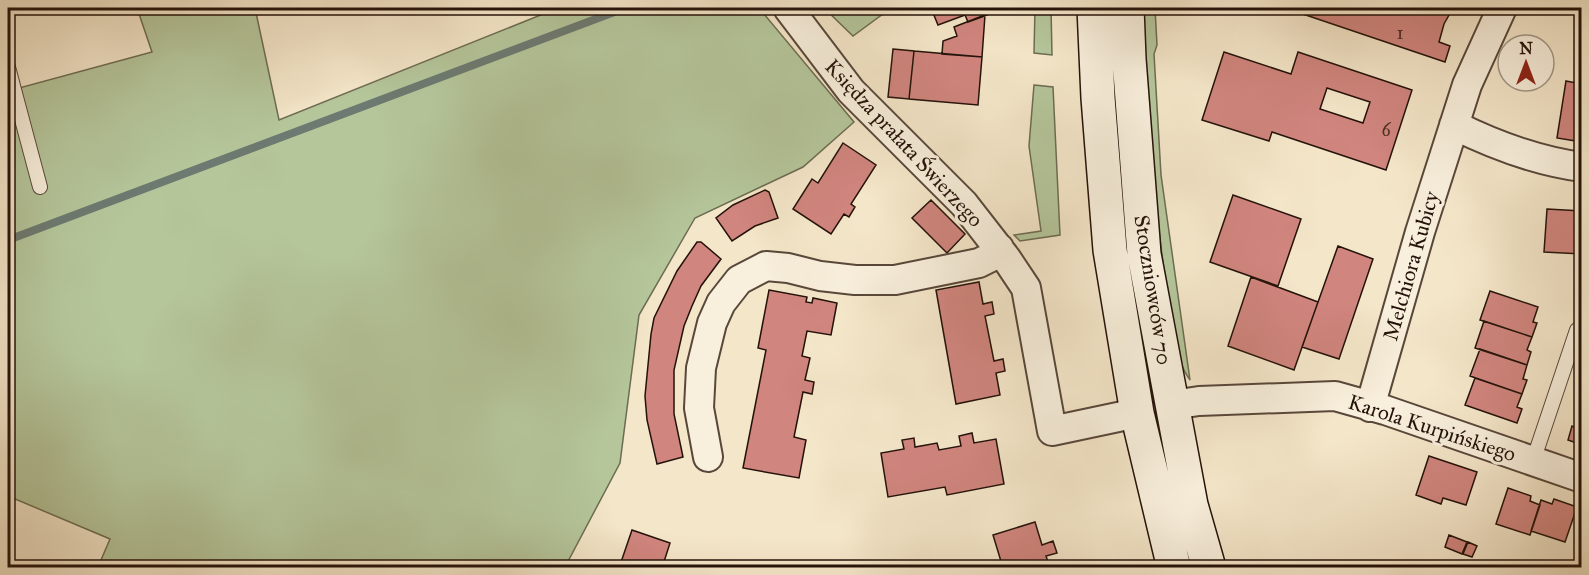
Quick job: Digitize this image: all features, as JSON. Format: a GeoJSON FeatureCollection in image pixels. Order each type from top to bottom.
{"type":"FeatureCollection","features":[{"type":"Feature","properties":{"kind":"street","name":"Księdza prałata Świerzego"},"geometry":{"type":"LineString","coordinates":[[788,8],[851,91],[964,204],[999,248],[1026,288],[1052,431],[1137,413]]}},
{"type":"Feature","properties":{"kind":"street","name":"Stoczniowców 70"},"geometry":{"type":"LineString","coordinates":[[1094,8],[1098,98],[1110,250],[1137,413],[1174,567]]}},
{"type":"Feature","properties":{"kind":"street","name":"Stoczniowców 70"},"geometry":{"type":"LineString","coordinates":[[1127,8],[1144,254],[1191,505],[1209,567]]}},
{"type":"Feature","properties":{"kind":"street","name":"Melchiora Kubicy"},"geometry":{"type":"LineString","coordinates":[[1370,407],[1420,232],[1467,85],[1502,8]]}},
{"type":"Feature","properties":{"kind":"street"},"geometry":{"type":"LineString","coordinates":[[1454,125],[1475,136],[1537,158],[1581,167]]}},
{"type":"Feature","properties":{"kind":"street"},"geometry":{"type":"LineString","coordinates":[[708,457],[699,408],[701,368],[712,323],[721,303],[739,280],[766,266],[855,280],[895,280],[979,263],[993,255],[999,248]]}},
{"type":"Feature","properties":{"kind":"street","name":"Karola Kurpińskiego"},"geometry":{"type":"LineString","coordinates":[[1172,405],[1199,401],[1335,396],[1385,410],[1581,478]]}},
{"type":"Feature","properties":{"kind":"lane"},"geometry":{"type":"LineString","coordinates":[[8,67],[40,187]]}},
{"type":"Feature","properties":{"kind":"lane"},"geometry":{"type":"LineString","coordinates":[[1533,461],[1577,330]]}},
{"type":"Feature","properties":{"kind":"green space"},"geometry":{"type":"Polygon","coordinates":[[[137,8],[255,8],[279,120],[558,8],[759,8],[854,122],[803,167],[695,218],[639,315],[620,463],[565,567],[98,567],[110,539],[8,496],[8,91],[152,52],[137,8]]]}},
{"type":"Feature","properties":{"kind":"green space"},"geometry":{"type":"Polygon","coordinates":[[[824,8],[891,8],[853,36],[824,8]]]}},
{"type":"Feature","properties":{"kind":"green space"},"geometry":{"type":"Polygon","coordinates":[[[1035,8],[1051,8],[1052,55],[1034,53],[1035,8]]]}},
{"type":"Feature","properties":{"kind":"green space"},"geometry":{"type":"Polygon","coordinates":[[[1142,8],[1155,8],[1157,45],[1154,54],[1161,175],[1190,380],[1176,349],[1162,256],[1142,8]]]}},
{"type":"Feature","properties":{"kind":"green space"},"geometry":{"type":"Polygon","coordinates":[[[1034,85],[1053,87],[1060,235],[1020,241],[1014,235],[1041,231],[1029,146],[1034,85]]]}},
{"type":"Feature","properties":{"kind":"building"},"geometry":{"type":"Polygon","coordinates":[[[931,8],[984,8],[987,15],[968,22],[965,15],[938,25],[931,8]]]}},
{"type":"Feature","properties":{"kind":"building"},"geometry":{"type":"Polygon","coordinates":[[[1285,8],[1453,8],[1444,24],[1439,42],[1450,46],[1445,62],[1285,8]]]}},
{"type":"Feature","properties":{"kind":"building"},"geometry":{"type":"Polygon","coordinates":[[[985,15],[982,57],[942,54],[943,41],[957,36],[954,27],[985,15]]]}},
{"type":"Feature","properties":{"kind":"building"},"geometry":{"type":"Polygon","coordinates":[[[893,49],[914,51],[909,99],[888,97],[893,49]]]}},
{"type":"Feature","properties":{"kind":"building"},"geometry":{"type":"Polygon","coordinates":[[[914,51],[982,57],[978,105],[909,99],[914,51]]]}},
{"type":"Feature","properties":{"kind":"building"},"geometry":{"type":"Polygon","coordinates":[[[1579,51],[1582,51],[1582,73],[1576,72],[1579,51]]]}},
{"type":"Feature","properties":{"kind":"building"},"geometry":{"type":"Polygon","coordinates":[[[1224,52],[1291,74],[1298,52],[1412,90],[1386,170],[1272,132],[1269,141],[1202,120],[1224,52]],[[1327,88],[1320,109],[1363,123],[1370,102],[1327,88]]]}},
{"type":"Feature","properties":{"kind":"building"},"geometry":{"type":"Polygon","coordinates":[[[1566,81],[1582,84],[1582,142],[1557,138],[1566,81]]]}},
{"type":"Feature","properties":{"kind":"building"},"geometry":{"type":"Polygon","coordinates":[[[843,143],[876,165],[851,204],[855,207],[849,217],[844,214],[831,234],[793,209],[812,179],[818,183],[843,143]]]}},
{"type":"Feature","properties":{"kind":"building"},"geometry":{"type":"Polygon","coordinates":[[[765,190],[769,192],[778,218],[755,226],[732,241],[716,218],[733,205],[765,190]]]}},
{"type":"Feature","properties":{"kind":"building"},"geometry":{"type":"Polygon","coordinates":[[[1233,195],[1301,219],[1278,286],[1210,262],[1233,195]]]}},
{"type":"Feature","properties":{"kind":"building"},"geometry":{"type":"Polygon","coordinates":[[[931,200],[965,234],[947,253],[912,218],[931,200]]]}},
{"type":"Feature","properties":{"kind":"building"},"geometry":{"type":"Polygon","coordinates":[[[1547,209],[1582,211],[1582,254],[1544,252],[1547,209]]]}},
{"type":"Feature","properties":{"kind":"building"},"geometry":{"type":"Polygon","coordinates":[[[697,242],[701,242],[721,259],[701,286],[692,306],[684,326],[674,370],[674,414],[683,457],[657,464],[647,420],[645,396],[651,334],[654,318],[677,271],[697,242]]]}},
{"type":"Feature","properties":{"kind":"building"},"geometry":{"type":"Polygon","coordinates":[[[1338,246],[1373,259],[1339,359],[1302,347],[1338,246]]]}},
{"type":"Feature","properties":{"kind":"building"},"geometry":{"type":"Polygon","coordinates":[[[1251,277],[1318,302],[1294,370],[1228,346],[1251,277]]]}},
{"type":"Feature","properties":{"kind":"building"},"geometry":{"type":"Polygon","coordinates":[[[979,282],[983,304],[992,302],[994,314],[985,316],[994,361],[1003,359],[1005,371],[996,373],[1000,395],[956,404],[936,290],[979,282]]]}},
{"type":"Feature","properties":{"kind":"building"},"geometry":{"type":"Polygon","coordinates":[[[769,290],[807,297],[806,302],[812,303],[813,298],[837,303],[831,335],[807,331],[802,356],[810,358],[805,380],[814,382],[812,394],[803,392],[794,437],[806,440],[799,478],[743,468],[766,350],[758,348],[769,290]]]}},
{"type":"Feature","properties":{"kind":"building"},"geometry":{"type":"Polygon","coordinates":[[[1490,291],[1538,307],[1533,322],[1537,323],[1532,337],[1480,320],[1490,291]]]}},
{"type":"Feature","properties":{"kind":"building"},"geometry":{"type":"Polygon","coordinates":[[[1484,321],[1532,337],[1527,350],[1531,352],[1527,365],[1475,348],[1484,321]]]}},
{"type":"Feature","properties":{"kind":"building"},"geometry":{"type":"Polygon","coordinates":[[[1480,349],[1527,365],[1523,379],[1527,380],[1522,394],[1470,376],[1480,349]]]}},
{"type":"Feature","properties":{"kind":"building"},"geometry":{"type":"Polygon","coordinates":[[[1475,378],[1522,394],[1517,407],[1522,409],[1517,423],[1465,405],[1475,378]]]}},
{"type":"Feature","properties":{"kind":"building"},"geometry":{"type":"Polygon","coordinates":[[[1581,414],[1582,445],[1568,440],[1572,426],[1576,428],[1581,414]]]}},
{"type":"Feature","properties":{"kind":"building"},"geometry":{"type":"Polygon","coordinates":[[[972,433],[974,443],[996,439],[1004,484],[947,495],[945,487],[888,497],[881,453],[904,449],[902,440],[914,438],[915,447],[937,443],[939,450],[961,446],[959,436],[972,433]]]}},
{"type":"Feature","properties":{"kind":"building"},"geometry":{"type":"Polygon","coordinates":[[[1429,456],[1477,472],[1466,505],[1443,498],[1441,504],[1416,495],[1429,456]]]}},
{"type":"Feature","properties":{"kind":"building"},"geometry":{"type":"Polygon","coordinates":[[[1508,488],[1531,496],[1530,501],[1540,505],[1530,535],[1496,524],[1508,488]]]}},
{"type":"Feature","properties":{"kind":"building"},"geometry":{"type":"Polygon","coordinates":[[[1554,499],[1577,507],[1565,542],[1531,531],[1541,500],[1552,504],[1554,499]]]}},
{"type":"Feature","properties":{"kind":"building"},"geometry":{"type":"Polygon","coordinates":[[[1035,522],[1042,545],[1053,541],[1057,553],[1046,556],[1050,568],[1003,568],[993,535],[1035,522]]]}},
{"type":"Feature","properties":{"kind":"building"},"geometry":{"type":"Polygon","coordinates":[[[632,530],[670,543],[662,568],[619,568],[632,530]]]}},
{"type":"Feature","properties":{"kind":"building"},"geometry":{"type":"Polygon","coordinates":[[[1449,535],[1467,542],[1462,554],[1445,547],[1449,535]]]}},
{"type":"Feature","properties":{"kind":"building"},"geometry":{"type":"Polygon","coordinates":[[[1468,542],[1477,546],[1472,557],[1463,554],[1468,542]]]}},
{"type":"Feature","properties":{"kind":"waterway"},"geometry":{"type":"LineString","coordinates":[[8,240],[625,8]]}}]}
